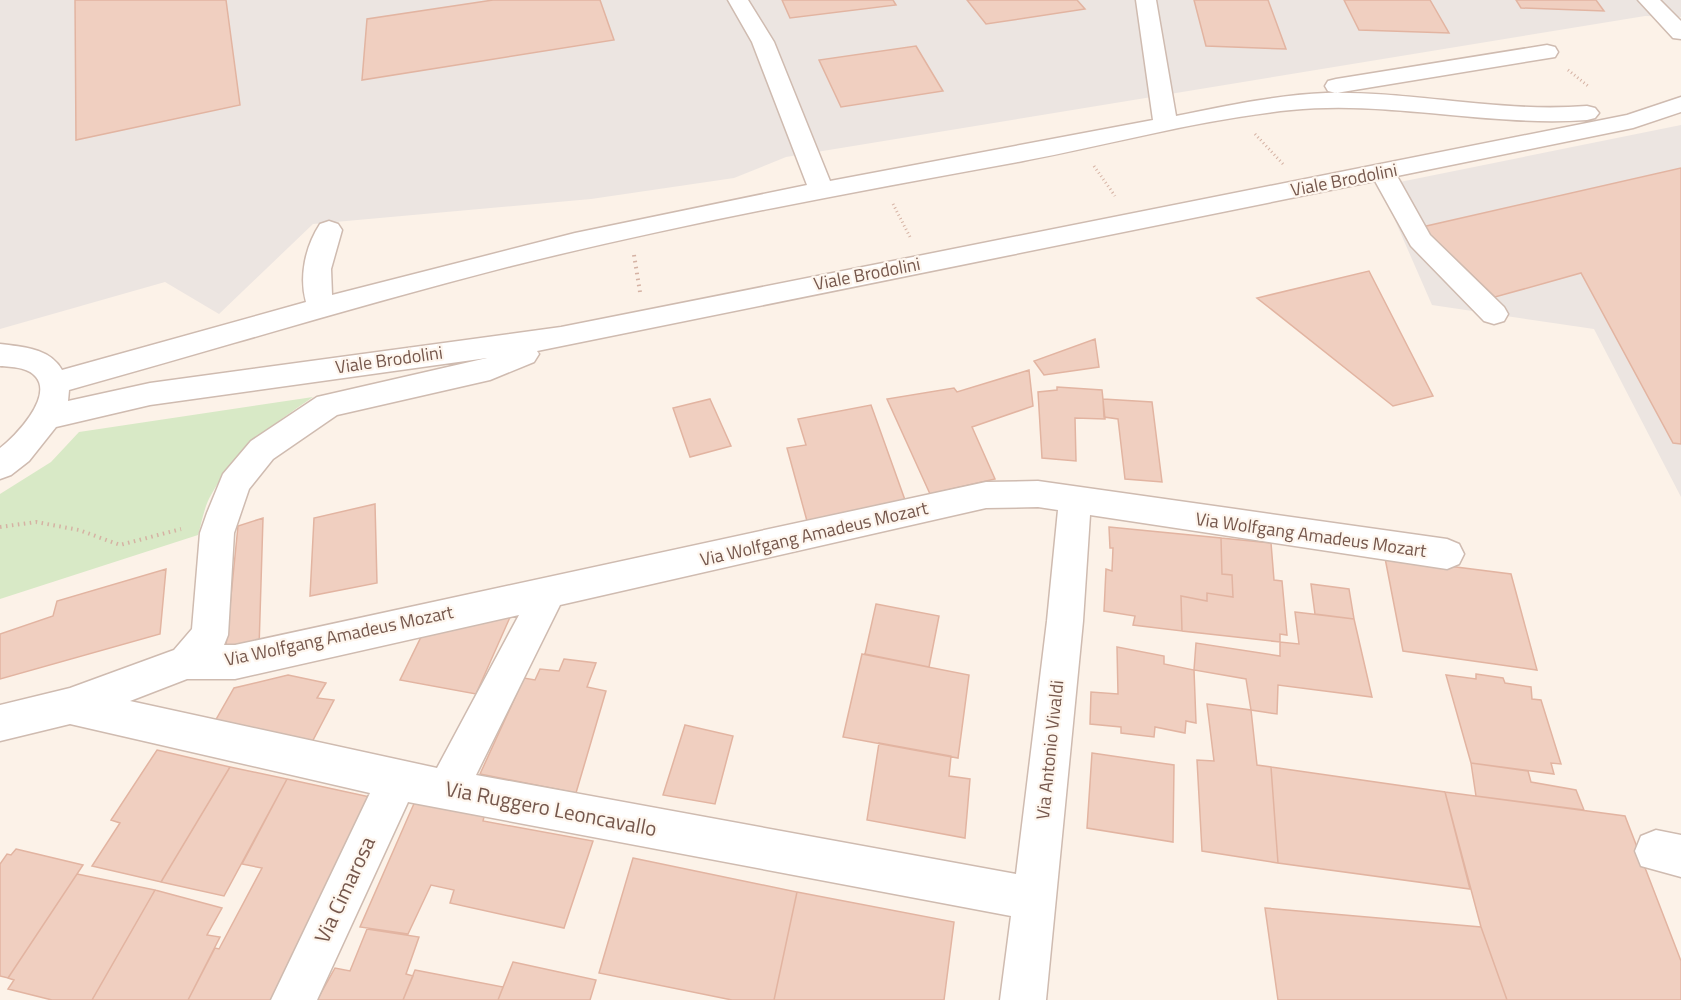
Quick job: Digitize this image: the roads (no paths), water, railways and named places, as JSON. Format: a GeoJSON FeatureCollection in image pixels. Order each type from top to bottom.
{"type":"FeatureCollection","features":[{"type":"Feature","properties":{"kind":"street"},"geometry":{"type":"LineString","coordinates":[[738,0],[763,42],[821,189]]}},
{"type":"Feature","properties":{"kind":"street"},"geometry":{"type":"LineString","coordinates":[[1146,0],[1166,125]]}},
{"type":"Feature","properties":{"kind":"street"},"geometry":{"type":"LineString","coordinates":[[1648,0],[1681,33]]}},
{"type":"Feature","properties":{"kind":"street"},"geometry":{"type":"LineString","coordinates":[[1290,103],[1312,91],[1547,52]]}},
{"type":"Feature","properties":{"kind":"street"},"geometry":{"type":"LineString","coordinates":[[1434,108],[1425,90],[1431,75],[1438,71]]}},
{"type":"Feature","properties":{"kind":"street","name":"Viale Brodolini"},"geometry":{"type":"LineString","coordinates":[[54,383],[508,258],[629,230],[821,189],[1290,103],[1349,101],[1536,117],[1681,104]]}},
{"type":"Feature","properties":{"kind":"street","name":"Viale Brodolini"},"geometry":{"type":"LineString","coordinates":[[49,417],[150,394],[561,337],[1634,121],[1681,104]]}},
{"type":"Feature","properties":{"kind":"street"},"geometry":{"type":"LineString","coordinates":[[1383,173],[1420,240],[1494,314]]}},
{"type":"Feature","properties":{"kind":"street"},"geometry":{"type":"LineString","coordinates":[[322,309],[315,286],[318,264],[329,230]]}},
{"type":"Feature","properties":{"kind":"street","name":"Via Wolfgang Amadeus Mozart"},"geometry":{"type":"LineString","coordinates":[[187,662],[210,635],[217,533],[224,513],[235,483],[262,450],[328,405],[490,369],[561,337]]}},
{"type":"Feature","properties":{"kind":"street"},"geometry":{"type":"LineString","coordinates":[[0,354],[32,360],[46,369],[54,383],[55,399],[49,417],[31,441],[0,466]]}},
{"type":"Feature","properties":{"kind":"street","name":"Via Wolfgang Amadeus Mozart"},"geometry":{"type":"LineString","coordinates":[[0,723],[70,706],[187,662],[235,662],[986,495],[1038,494],[1447,554]]}},
{"type":"Feature","properties":{"kind":"street","name":"Via Antonio Vivaldi"},"geometry":{"type":"LineString","coordinates":[[1023,1000],[1065,621],[1075,500]]}},
{"type":"Feature","properties":{"kind":"street"},"geometry":{"type":"LineString","coordinates":[[447,790],[549,592]]}},
{"type":"Feature","properties":{"kind":"street","name":"Via Ruggero Leoncavallo"},"geometry":{"type":"LineString","coordinates":[[70,706],[397,780],[1034,899]]}},
{"type":"Feature","properties":{"kind":"street","name":"Via Cimarosa"},"geometry":{"type":"LineString","coordinates":[[294,1000],[397,780]]}}]}
